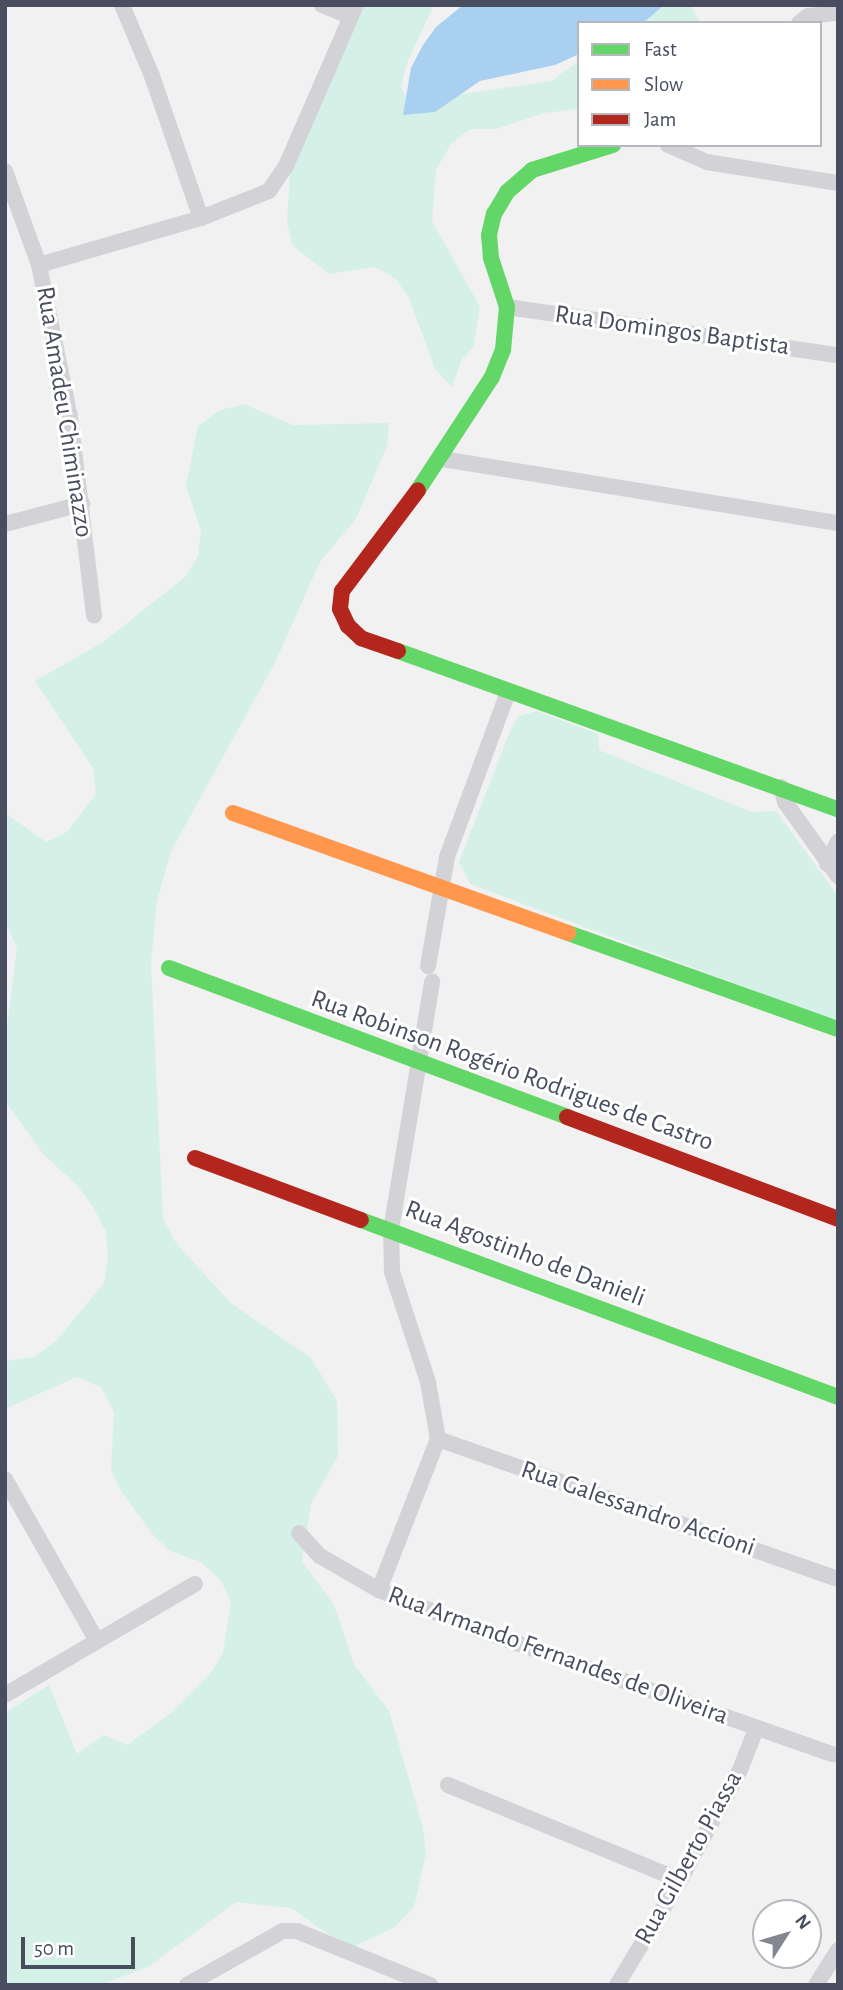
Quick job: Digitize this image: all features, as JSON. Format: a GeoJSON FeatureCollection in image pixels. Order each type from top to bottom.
{"type":"FeatureCollection","features":[{"type":"Feature","properties":{"kind":"street"},"geometry":{"type":"LineString","coordinates":[[122,5],[152,76],[201,218]]}},
{"type":"Feature","properties":{"kind":"street"},"geometry":{"type":"LineString","coordinates":[[39,265],[201,218],[253,200],[279,180],[352,10],[322,5]]}},
{"type":"Feature","properties":{"kind":"street"},"geometry":{"type":"LineString","coordinates":[[802,21],[808,16],[838,13]]}},
{"type":"Feature","properties":{"kind":"street"},"geometry":{"type":"LineString","coordinates":[[606,147],[531,170],[507,192],[489,235],[491,258],[507,307],[503,350],[492,377],[442,459],[352,575],[342,591],[340,609],[348,626],[361,638],[838,809]]}},
{"type":"Feature","properties":{"kind":"street"},"geometry":{"type":"LineString","coordinates":[[673,147],[707,162],[838,183]]}},
{"type":"Feature","properties":{"kind":"street","name":"Rua Amadeu Chiminazzo"},"geometry":{"type":"LineString","coordinates":[[5,171],[39,265],[70,417],[94,616]]}},
{"type":"Feature","properties":{"kind":"street","name":"Rua Domingos Baptista"},"geometry":{"type":"LineString","coordinates":[[507,307],[838,355]]}},
{"type":"Feature","properties":{"kind":"street"},"geometry":{"type":"LineString","coordinates":[[442,459],[838,523]]}},
{"type":"Feature","properties":{"kind":"street"},"geometry":{"type":"LineString","coordinates":[[5,524],[82,504]]}},
{"type":"Feature","properties":{"kind":"street"},"geometry":{"type":"LineString","coordinates":[[379,1590],[438,1439],[428,1382],[392,1272],[391,1230],[419,1064],[439,886],[508,692]]}},
{"type":"Feature","properties":{"kind":"street"},"geometry":{"type":"LineString","coordinates":[[781,787],[785,802],[833,870]]}},
{"type":"Feature","properties":{"kind":"street"},"geometry":{"type":"LineString","coordinates":[[233,813],[838,1030]]}},
{"type":"Feature","properties":{"kind":"street"},"geometry":{"type":"LineString","coordinates":[[833,870],[838,841]]}},
{"type":"Feature","properties":{"kind":"street","name":"Rua Robinson Rogério Rodrigues de Castro"},"geometry":{"type":"LineString","coordinates":[[169,968],[838,1219]]}},
{"type":"Feature","properties":{"kind":"street","name":"Rua Agostinho de Danieli"},"geometry":{"type":"LineString","coordinates":[[195,1158],[838,1397]]}},
{"type":"Feature","properties":{"kind":"street","name":"Rua Galessandro Accioni"},"geometry":{"type":"LineString","coordinates":[[438,1439],[838,1579]]}},
{"type":"Feature","properties":{"kind":"street"},"geometry":{"type":"LineString","coordinates":[[5,1479],[97,1641]]}},
{"type":"Feature","properties":{"kind":"street","name":"Rua Armando Fernandes de Oliveira"},"geometry":{"type":"LineString","coordinates":[[299,1533],[320,1556],[379,1590],[756,1729],[832,1754]]}},
{"type":"Feature","properties":{"kind":"street"},"geometry":{"type":"LineString","coordinates":[[5,1695],[195,1584]]}},
{"type":"Feature","properties":{"kind":"street","name":"Rua Gilberto Piassa"},"geometry":{"type":"LineString","coordinates":[[617,1985],[680,1880],[740,1770],[756,1729]]}},
{"type":"Feature","properties":{"kind":"street"},"geometry":{"type":"LineString","coordinates":[[448,1785],[680,1880]]}},
{"type":"Feature","properties":{"kind":"street"},"geometry":{"type":"LineString","coordinates":[[187,1985],[283,1931],[298,1931],[430,1985]]}},
{"type":"Feature","properties":{"kind":"street"},"geometry":{"type":"LineString","coordinates":[[816,1985],[838,1950]]}},
{"type":"Feature","properties":{"kind":"green space"},"geometry":{"type":"Polygon","coordinates":[[[362,5],[434,5],[407,63],[401,86],[411,109],[449,96],[551,81],[577,62],[577,109],[544,113],[496,129],[470,129],[451,144],[436,170],[432,221],[480,307],[473,348],[462,359],[452,387],[435,369],[409,298],[395,278],[375,267],[329,274],[292,245],[287,222],[290,171],[362,5]]]}},
{"type":"Feature","properties":{"kind":"green space"},"geometry":{"type":"Polygon","coordinates":[[[653,5],[690,5],[699,21],[638,21],[653,5]]]}},
{"type":"Feature","properties":{"kind":"green space"},"geometry":{"type":"Polygon","coordinates":[[[244,404],[293,425],[389,423],[387,446],[356,519],[320,562],[275,663],[171,851],[157,901],[151,962],[163,1218],[176,1243],[231,1303],[311,1358],[337,1401],[338,1456],[311,1504],[302,1561],[334,1605],[354,1664],[389,1711],[423,1827],[426,1854],[414,1907],[395,1927],[349,1949],[291,1908],[236,1902],[148,1967],[100,1985],[5,1985],[5,1713],[49,1685],[77,1754],[103,1735],[127,1745],[171,1713],[210,1674],[223,1653],[231,1602],[221,1581],[201,1562],[170,1551],[153,1535],[121,1491],[111,1470],[114,1412],[101,1387],[77,1377],[5,1409],[5,1361],[34,1357],[56,1341],[104,1283],[108,1258],[106,1232],[93,1207],[77,1185],[43,1154],[5,1101],[5,1042],[17,948],[5,922],[5,813],[46,842],[67,832],[96,794],[93,768],[35,681],[103,642],[185,577],[198,556],[201,531],[186,486],[198,426],[220,410],[244,404]]]}},
{"type":"Feature","properties":{"kind":"green space"},"geometry":{"type":"Polygon","coordinates":[[[537,711],[598,734],[599,750],[752,812],[776,811],[838,896],[838,1022],[470,884],[459,862],[512,726],[519,716],[537,711]]]}},
{"type":"Feature","properties":{"kind":"water"},"geometry":{"type":"Polygon","coordinates":[[[463,5],[664,5],[645,21],[577,21],[577,55],[555,65],[480,81],[435,112],[403,115],[411,68],[436,27],[463,5]]]}},
{"type":"Feature","properties":{"kind":"traffic: fast"},"geometry":{"type":"LineString","coordinates":[[418,490],[492,377],[503,350],[507,307],[491,258],[489,235],[494,214],[507,192],[532,170],[607,147]]}},
{"type":"Feature","properties":{"kind":"traffic: fast"},"geometry":{"type":"LineString","coordinates":[[398,651],[838,809]]}},
{"type":"Feature","properties":{"kind":"traffic: fast"},"geometry":{"type":"LineString","coordinates":[[568,933],[838,1029]]}},
{"type":"Feature","properties":{"kind":"traffic: fast"},"geometry":{"type":"LineString","coordinates":[[169,968],[567,1117]]}},
{"type":"Feature","properties":{"kind":"traffic: fast"},"geometry":{"type":"LineString","coordinates":[[361,1220],[838,1397]]}},
{"type":"Feature","properties":{"kind":"traffic: slow"},"geometry":{"type":"LineString","coordinates":[[233,813],[568,933]]}},
{"type":"Feature","properties":{"kind":"traffic: jam"},"geometry":{"type":"LineString","coordinates":[[398,651],[361,638],[348,626],[340,609],[342,591],[418,490]]}},
{"type":"Feature","properties":{"kind":"traffic: jam"},"geometry":{"type":"LineString","coordinates":[[567,1117],[838,1219]]}},
{"type":"Feature","properties":{"kind":"traffic: jam"},"geometry":{"type":"LineString","coordinates":[[195,1158],[361,1220]]}}]}
